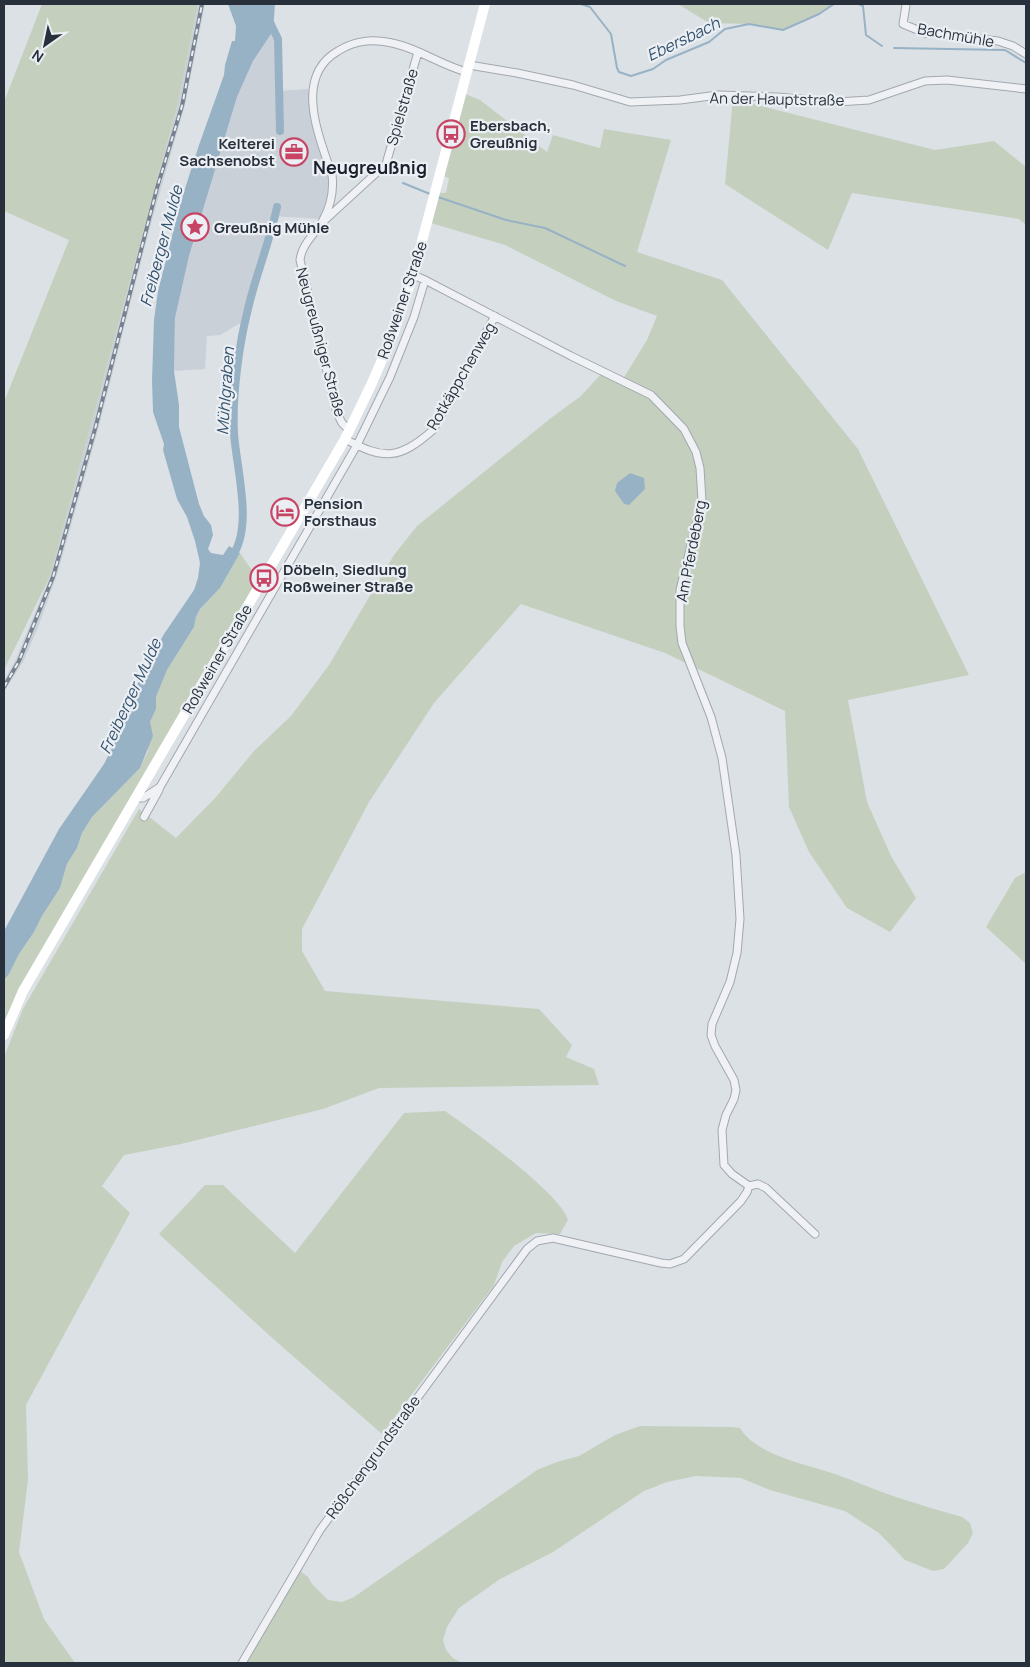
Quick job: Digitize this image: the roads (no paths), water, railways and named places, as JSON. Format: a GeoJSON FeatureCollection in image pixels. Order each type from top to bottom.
{"type":"FeatureCollection","features":[{"type":"Feature","properties":{"kind":"main road","name":"Roßweiner Straße"},"geometry":{"type":"LineString","coordinates":[[4,1035],[23,991],[347,434],[372,383],[394,332],[413,275],[485,4]]}},
{"type":"Feature","properties":{"kind":"street","name":"Bachmühle"},"geometry":{"type":"LineString","coordinates":[[906,5],[903,24],[925,33],[998,41],[1013,46],[1026,54]]}},
{"type":"Feature","properties":{"kind":"street","name":"Neugreußniger Straße"},"geometry":{"type":"LineString","coordinates":[[347,434],[337,413],[301,269],[301,252],[327,212],[333,186],[332,175],[313,112],[313,85],[316,73],[327,57],[349,44],[366,40],[398,44],[468,69]]}},
{"type":"Feature","properties":{"kind":"street","name":"Spielstraße"},"geometry":{"type":"LineString","coordinates":[[321,223],[386,164],[418,52]]}},
{"type":"Feature","properties":{"kind":"street","name":"An der Hauptstraße"},"geometry":{"type":"LineString","coordinates":[[468,69],[517,73],[573,85],[630,102],[718,96],[777,97],[837,102],[869,100],[925,81],[947,80],[1026,90]]}},
{"type":"Feature","properties":{"kind":"street","name":"Am Pferdeberg"},"geometry":{"type":"LineString","coordinates":[[413,275],[651,394],[684,429],[696,452],[700,468],[702,501],[680,590],[680,626],[682,643],[711,717],[722,758],[736,855],[740,919],[737,954],[730,982],[712,1024],[711,1035],[734,1080],[736,1090],[734,1099],[723,1122],[724,1165],[732,1174],[749,1186]]}},
{"type":"Feature","properties":{"kind":"street"},"geometry":{"type":"LineString","coordinates":[[144,817],[357,445],[390,377],[414,317],[425,280]]}},
{"type":"Feature","properties":{"kind":"street","name":"Rotkäppchenweg"},"geometry":{"type":"LineString","coordinates":[[347,434],[357,445],[372,452],[386,454],[396,453],[421,440],[433,430],[495,316]]}},
{"type":"Feature","properties":{"kind":"street"},"geometry":{"type":"LineString","coordinates":[[314,491],[326,498]]}},
{"type":"Feature","properties":{"kind":"street"},"geometry":{"type":"LineString","coordinates":[[275,559],[288,566]]}},
{"type":"Feature","properties":{"kind":"street"},"geometry":{"type":"LineString","coordinates":[[137,798],[143,798],[160,787]]}},
{"type":"Feature","properties":{"kind":"street"},"geometry":{"type":"LineString","coordinates":[[749,1186],[758,1184],[766,1188],[815,1234]]}},
{"type":"Feature","properties":{"kind":"street","name":"Rößchengrundstraße"},"geometry":{"type":"LineString","coordinates":[[242,1663],[320,1530],[527,1249],[537,1241],[553,1238],[661,1263],[678,1262],[694,1250],[742,1201],[749,1186]]}},
{"type":"Feature","properties":{"kind":"water"},"geometry":{"type":"Polygon","coordinates":[[[228,4],[275,4],[273,31],[253,61],[237,97],[189,256],[175,318],[174,371],[179,405],[179,427],[199,504],[204,516],[211,525],[213,535],[208,549],[211,553],[223,555],[229,546],[240,553],[220,588],[200,609],[194,627],[167,670],[156,697],[156,709],[150,722],[153,736],[140,768],[92,817],[67,864],[60,888],[4,980],[4,931],[59,829],[104,764],[123,726],[138,683],[164,634],[194,590],[198,578],[200,563],[195,541],[187,517],[177,499],[163,450],[164,444],[153,412],[154,320],[158,291],[181,201],[224,75],[232,41],[235,41],[236,26],[228,4]]]}},
{"type":"Feature","properties":{"kind":"water"},"geometry":{"type":"Polygon","coordinates":[[[630,473],[644,478],[645,489],[629,505],[624,504],[615,491],[617,483],[630,473]]]}},
{"type":"Feature","properties":{"kind":"waterway","name":"Mühlgraben"},"geometry":{"type":"LineString","coordinates":[[261,4],[278,39],[280,131]]}},
{"type":"Feature","properties":{"kind":"waterway","name":"Ebersbach"},"geometry":{"type":"LineString","coordinates":[[581,4],[590,7],[611,34],[619,72],[631,76],[653,69],[666,60],[709,42],[725,29],[749,24],[783,30],[819,14],[834,4]]}},
{"type":"Feature","properties":{"kind":"waterway","name":"Ebersbach"},"geometry":{"type":"LineString","coordinates":[[859,4],[863,6],[866,35],[882,46]]}},
{"type":"Feature","properties":{"kind":"waterway","name":"Ebersbach"},"geometry":{"type":"LineString","coordinates":[[894,48],[1005,50],[1026,63]]}},
{"type":"Feature","properties":{"kind":"waterway"},"geometry":{"type":"LineString","coordinates":[[403,183],[430,194]]}},
{"type":"Feature","properties":{"kind":"waterway"},"geometry":{"type":"LineString","coordinates":[[438,197],[506,220],[545,228],[625,266]]}},
{"type":"Feature","properties":{"kind":"waterway","name":"Mühlgraben"},"geometry":{"type":"LineString","coordinates":[[230,559],[237,547],[243,516],[234,433],[237,370],[248,309],[277,207]]}},
{"type":"Feature","properties":{"kind":"railway"},"geometry":{"type":"LineString","coordinates":[[4,687],[19,661],[53,577],[95,429],[157,188],[182,106],[202,4]]}},
{"type":"Feature","properties":{"kind":"place","name":"Ebersbach, Greußnig"},"geometry":{"type":"Point","coordinates":[451,134]}},
{"type":"Feature","properties":{"kind":"place","name":"Kelterei Sachsenobst"},"geometry":{"type":"Point","coordinates":[294,152]}},
{"type":"Feature","properties":{"kind":"place","name":"Greußnig Mühle"},"geometry":{"type":"Point","coordinates":[195,227]}},
{"type":"Feature","properties":{"kind":"place","name":"Pension Forsthaus"},"geometry":{"type":"Point","coordinates":[285,512]}},
{"type":"Feature","properties":{"kind":"place","name":"Döbeln, Siedlung Roßweiner Straße"},"geometry":{"type":"Point","coordinates":[264,578]}},
{"type":"Feature","properties":{"kind":"district","name":"Neugreußnig"},"geometry":{"type":"Point","coordinates":[370,167]}},
{"type":"Feature","properties":{"kind":"water label","name":"Freiberger Mulde"},"geometry":{"type":"Point","coordinates":[161,246]}},
{"type":"Feature","properties":{"kind":"water label","name":"Freiberger Mulde"},"geometry":{"type":"Point","coordinates":[130,696]}}]}
